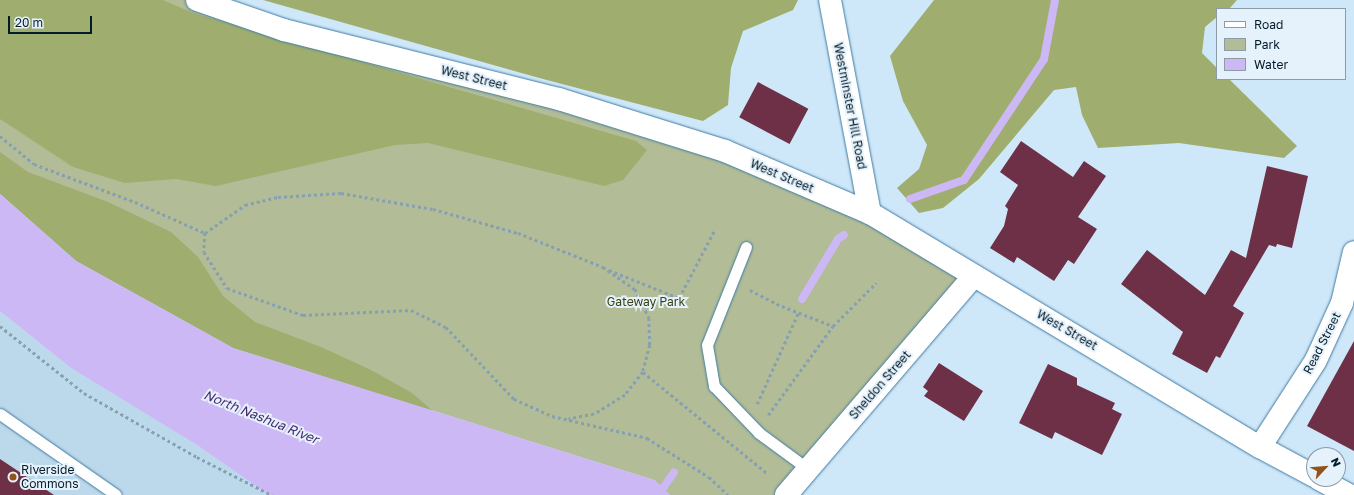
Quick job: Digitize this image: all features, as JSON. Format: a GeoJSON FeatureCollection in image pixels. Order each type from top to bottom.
{"type":"FeatureCollection","features":[{"type":"Feature","properties":{"kind":"street","name":"West Street"},"geometry":{"type":"LineString","coordinates":[[197,0],[284,30],[559,99],[724,151],[870,213],[1260,447],[1306,472]]}},
{"type":"Feature","properties":{"kind":"street","name":"Westminster Hill Road"},"geometry":{"type":"LineString","coordinates":[[830,0],[870,213]]}},
{"type":"Feature","properties":{"kind":"street","name":"Read Street"},"geometry":{"type":"LineString","coordinates":[[1260,447],[1316,360],[1342,303],[1354,252]]}},
{"type":"Feature","properties":{"kind":"street","name":"Sheldon Street"},"geometry":{"type":"LineString","coordinates":[[791,494],[808,469],[974,276]]}},
{"type":"Feature","properties":{"kind":"street"},"geometry":{"type":"LineString","coordinates":[[1334,487],[1349,495]]}},
{"type":"Feature","properties":{"kind":"lane"},"geometry":{"type":"LineString","coordinates":[[746,247],[708,345],[714,386],[759,433],[808,469]]}},
{"type":"Feature","properties":{"kind":"lane"},"geometry":{"type":"LineString","coordinates":[[0,414],[116,495]]}},
{"type":"Feature","properties":{"kind":"path"},"geometry":{"type":"LineString","coordinates":[[0,136],[34,164],[135,202],[205,233]]}},
{"type":"Feature","properties":{"kind":"path"},"geometry":{"type":"LineString","coordinates":[[205,233],[245,205],[278,197],[341,193],[433,209],[518,233],[679,298],[714,231]]}},
{"type":"Feature","properties":{"kind":"path"},"geometry":{"type":"LineString","coordinates":[[205,233],[204,252],[227,288],[303,315],[411,310],[446,327],[514,399],[552,416],[647,438],[709,476],[728,495]]}},
{"type":"Feature","properties":{"kind":"path"},"geometry":{"type":"LineString","coordinates":[[566,419],[594,414],[625,396],[643,372],[650,345],[649,318],[635,289],[603,268]]}},
{"type":"Feature","properties":{"kind":"path"},"geometry":{"type":"LineString","coordinates":[[765,420],[833,326],[876,283]]}},
{"type":"Feature","properties":{"kind":"path"},"geometry":{"type":"LineString","coordinates":[[747,289],[798,313],[833,326]]}},
{"type":"Feature","properties":{"kind":"path"},"geometry":{"type":"LineString","coordinates":[[755,408],[798,313]]}},
{"type":"Feature","properties":{"kind":"path"},"geometry":{"type":"LineString","coordinates":[[0,326],[84,393],[197,457],[272,495]]}},
{"type":"Feature","properties":{"kind":"path"},"geometry":{"type":"LineString","coordinates":[[643,372],[767,473]]}},
{"type":"Feature","properties":{"kind":"shaded area"},"geometry":{"type":"Polygon","coordinates":[[[0,311],[71,368],[197,445],[269,495],[0,495],[0,311]]]}},
{"type":"Feature","properties":{"kind":"green space","name":"Gateway Park"},"geometry":{"type":"Polygon","coordinates":[[[0,0],[197,0],[725,151],[974,276],[786,495],[670,495],[654,480],[233,348],[0,194],[0,0]]]}},
{"type":"Feature","properties":{"kind":"green space"},"geometry":{"type":"Polygon","coordinates":[[[0,0],[163,0],[193,13],[636,141],[647,150],[623,180],[604,186],[428,143],[395,145],[216,186],[176,179],[125,183],[73,167],[0,119],[0,0]]]}},
{"type":"Feature","properties":{"kind":"green space"},"geometry":{"type":"Polygon","coordinates":[[[263,0],[798,0],[793,10],[743,31],[731,68],[728,105],[703,121],[543,79],[263,0]]]}},
{"type":"Feature","properties":{"kind":"green space"},"geometry":{"type":"Polygon","coordinates":[[[934,0],[1237,0],[1230,8],[1216,8],[1216,18],[1205,27],[1202,53],[1216,67],[1216,80],[1230,80],[1297,146],[1284,158],[1179,143],[1098,148],[1082,115],[1076,87],[1054,90],[979,179],[943,208],[919,213],[897,188],[919,169],[927,145],[903,101],[890,56],[934,0]]]}},
{"type":"Feature","properties":{"kind":"green space"},"geometry":{"type":"Polygon","coordinates":[[[0,152],[28,172],[108,202],[171,232],[198,257],[223,296],[255,322],[321,347],[371,370],[412,393],[433,411],[233,348],[76,261],[0,194],[0,152]]]}},
{"type":"Feature","properties":{"kind":"water","name":"North Nashua River"},"geometry":{"type":"Polygon","coordinates":[[[0,194],[76,261],[233,348],[654,480],[670,495],[269,495],[197,445],[71,368],[0,311],[0,194]]]}},
{"type":"Feature","properties":{"kind":"building"},"geometry":{"type":"Polygon","coordinates":[[[758,82],[808,109],[790,144],[739,117],[758,82]]]}},
{"type":"Feature","properties":{"kind":"building"},"geometry":{"type":"Polygon","coordinates":[[[1021,141],[1073,177],[1084,161],[1106,176],[1078,217],[1097,229],[1074,264],[1068,260],[1054,281],[1017,257],[1014,263],[990,248],[1004,226],[1008,209],[1005,206],[1018,185],[1000,172],[1021,141]]]}},
{"type":"Feature","properties":{"kind":"building"},"geometry":{"type":"Polygon","coordinates":[[[1267,166],[1308,176],[1292,248],[1277,244],[1276,247],[1269,245],[1233,306],[1244,313],[1220,358],[1216,356],[1207,373],[1172,354],[1183,332],[1121,284],[1147,250],[1205,295],[1231,250],[1246,258],[1267,166]]]}},
{"type":"Feature","properties":{"kind":"building"},"geometry":{"type":"Polygon","coordinates":[[[1354,341],[1354,451],[1307,426],[1354,341]]]}},
{"type":"Feature","properties":{"kind":"building"},"geometry":{"type":"Polygon","coordinates":[[[939,363],[983,391],[964,421],[924,396],[928,391],[923,387],[939,363]]]}},
{"type":"Feature","properties":{"kind":"building"},"geometry":{"type":"Polygon","coordinates":[[[1048,364],[1077,378],[1077,385],[1115,403],[1112,409],[1122,414],[1102,455],[1055,432],[1052,439],[1019,423],[1048,364]]]}},
{"type":"Feature","properties":{"kind":"building","name":"Riverside Commons"},"geometry":{"type":"Polygon","coordinates":[[[0,459],[54,495],[0,495],[0,459]]]}},
{"type":"Feature","properties":{"kind":"waterway"},"geometry":{"type":"LineString","coordinates":[[910,199],[964,180],[1044,59],[1055,0]]}},
{"type":"Feature","properties":{"kind":"waterway"},"geometry":{"type":"LineString","coordinates":[[802,299],[838,239],[844,235]]}},
{"type":"Feature","properties":{"kind":"waterway"},"geometry":{"type":"LineString","coordinates":[[663,488],[674,472]]}},
{"type":"Feature","properties":{"kind":"place","name":"Riverside Commons"},"geometry":{"type":"Point","coordinates":[13,477]}}]}
